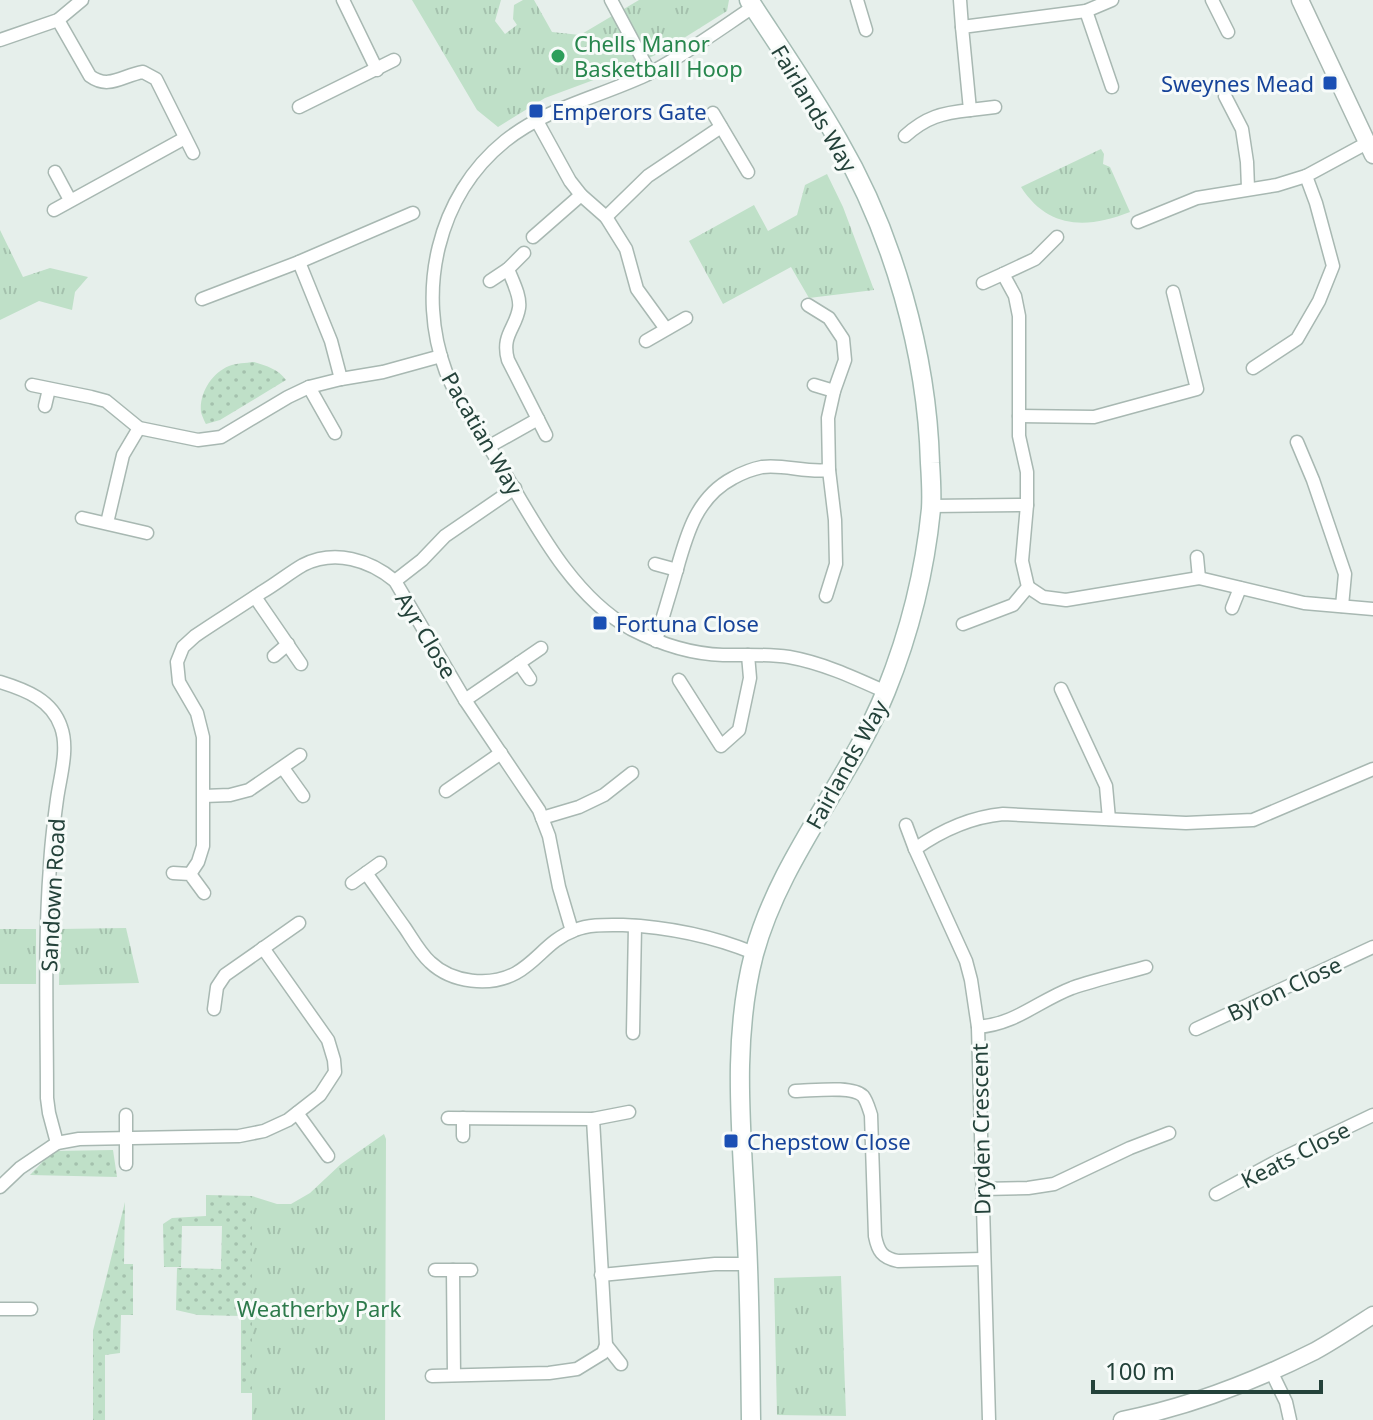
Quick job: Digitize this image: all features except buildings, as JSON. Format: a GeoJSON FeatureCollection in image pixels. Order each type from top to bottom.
{"type":"FeatureCollection","features":[{"type":"Feature","properties":{"kind":"main road","name":"Fairlands Way"},"geometry":{"type":"LineString","coordinates":[[751,4],[839,141],[868,200],[893,264],[912,327],[929,425],[931,506],[911,615],[886,692],[856,753],[814,822],[777,893],[754,953],[738,1071],[748,1264],[751,1420]]}},
{"type":"Feature","properties":{"kind":"street"},"geometry":{"type":"LineString","coordinates":[[0,40],[58,20],[82,0]]}},
{"type":"Feature","properties":{"kind":"street"},"geometry":{"type":"LineString","coordinates":[[343,0],[377,70]]}},
{"type":"Feature","properties":{"kind":"street"},"geometry":{"type":"LineString","coordinates":[[611,0],[650,73]]}},
{"type":"Feature","properties":{"kind":"street"},"geometry":{"type":"LineString","coordinates":[[857,0],[866,30]]}},
{"type":"Feature","properties":{"kind":"street"},"geometry":{"type":"LineString","coordinates":[[960,0],[970,110]]}},
{"type":"Feature","properties":{"kind":"street"},"geometry":{"type":"LineString","coordinates":[[962,27],[1086,11],[1112,0]]}},
{"type":"Feature","properties":{"kind":"street"},"geometry":{"type":"LineString","coordinates":[[1212,0],[1228,32]]}},
{"type":"Feature","properties":{"kind":"street"},"geometry":{"type":"LineString","coordinates":[[1138,222],[1197,198],[1277,185],[1306,176],[1370,149],[1300,0]]}},
{"type":"Feature","properties":{"kind":"street","name":"Pacatian Way"},"geometry":{"type":"LineString","coordinates":[[751,4],[650,73],[560,109],[506,140],[489,156],[451,211],[442,233],[433,275],[435,334],[455,390],[554,553],[586,594],[610,615],[656,641],[701,653],[805,660],[886,692]]}},
{"type":"Feature","properties":{"kind":"street"},"geometry":{"type":"LineString","coordinates":[[1086,11],[1112,87]]}},
{"type":"Feature","properties":{"kind":"street"},"geometry":{"type":"LineString","coordinates":[[58,20],[90,76],[97,81],[106,84],[143,72],[156,79],[193,153]]}},
{"type":"Feature","properties":{"kind":"street"},"geometry":{"type":"LineString","coordinates":[[299,107],[394,60]]}},
{"type":"Feature","properties":{"kind":"street"},"geometry":{"type":"LineString","coordinates":[[1225,96],[1242,129],[1248,188]]}},
{"type":"Feature","properties":{"kind":"street"},"geometry":{"type":"LineString","coordinates":[[905,136],[918,124],[943,113],[995,107]]}},
{"type":"Feature","properties":{"kind":"street"},"geometry":{"type":"LineString","coordinates":[[713,113],[748,172]]}},
{"type":"Feature","properties":{"kind":"street"},"geometry":{"type":"LineString","coordinates":[[537,121],[570,181],[606,217],[626,249],[637,289],[666,329]]}},
{"type":"Feature","properties":{"kind":"street"},"geometry":{"type":"LineString","coordinates":[[1242,129],[1255,123]]}},
{"type":"Feature","properties":{"kind":"street"},"geometry":{"type":"LineString","coordinates":[[606,217],[648,176],[721,127]]}},
{"type":"Feature","properties":{"kind":"street"},"geometry":{"type":"LineString","coordinates":[[54,210],[185,138]]}},
{"type":"Feature","properties":{"kind":"street"},"geometry":{"type":"LineString","coordinates":[[55,172],[70,200]]}},
{"type":"Feature","properties":{"kind":"street"},"geometry":{"type":"LineString","coordinates":[[1253,368],[1297,339],[1319,301],[1333,266],[1306,176]]}},
{"type":"Feature","properties":{"kind":"street"},"geometry":{"type":"LineString","coordinates":[[533,237],[581,195]]}},
{"type":"Feature","properties":{"kind":"street"},"geometry":{"type":"LineString","coordinates":[[202,299],[413,213]]}},
{"type":"Feature","properties":{"kind":"street"},"geometry":{"type":"LineString","coordinates":[[983,283],[1035,259],[1057,237]]}},
{"type":"Feature","properties":{"kind":"street"},"geometry":{"type":"LineString","coordinates":[[490,281],[524,253]]}},
{"type":"Feature","properties":{"kind":"street"},"geometry":{"type":"LineString","coordinates":[[299,262],[331,341],[341,379]]}},
{"type":"Feature","properties":{"kind":"street"},"geometry":{"type":"LineString","coordinates":[[508,269],[520,307],[505,350],[546,435]]}},
{"type":"Feature","properties":{"kind":"street"},"geometry":{"type":"LineString","coordinates":[[1003,274],[1015,296],[1019,316],[1019,436],[1028,481],[1022,561],[1028,587],[1043,597],[1066,600],[1199,578],[1304,603],[1373,609]]}},
{"type":"Feature","properties":{"kind":"street"},"geometry":{"type":"LineString","coordinates":[[1019,416],[1094,417],[1197,389],[1173,292]]}},
{"type":"Feature","properties":{"kind":"street"},"geometry":{"type":"LineString","coordinates":[[808,305],[829,318],[843,339],[845,360],[828,418],[836,564],[826,596]]}},
{"type":"Feature","properties":{"kind":"street"},"geometry":{"type":"LineString","coordinates":[[646,341],[686,318]]}},
{"type":"Feature","properties":{"kind":"street"},"geometry":{"type":"LineString","coordinates":[[32,385],[106,401],[139,428],[198,440],[221,437],[309,387],[441,356]]}},
{"type":"Feature","properties":{"kind":"street"},"geometry":{"type":"LineString","coordinates":[[814,385],[834,391]]}},
{"type":"Feature","properties":{"kind":"street"},"geometry":{"type":"LineString","coordinates":[[309,387],[335,433]]}},
{"type":"Feature","properties":{"kind":"street"},"geometry":{"type":"LineString","coordinates":[[45,406],[49,389]]}},
{"type":"Feature","properties":{"kind":"street"},"geometry":{"type":"LineString","coordinates":[[488,447],[538,419]]}},
{"type":"Feature","properties":{"kind":"street"},"geometry":{"type":"LineString","coordinates":[[107,523],[123,455],[139,428]]}},
{"type":"Feature","properties":{"kind":"street"},"geometry":{"type":"LineString","coordinates":[[1297,442],[1345,574],[1342,606]]}},
{"type":"Feature","properties":{"kind":"street"},"geometry":{"type":"LineString","coordinates":[[656,641],[689,530],[699,508],[718,488],[753,469],[764,467],[816,472],[829,470]]}},
{"type":"Feature","properties":{"kind":"street"},"geometry":{"type":"LineString","coordinates":[[395,581],[428,555],[445,536],[515,488]]}},
{"type":"Feature","properties":{"kind":"street"},"geometry":{"type":"LineString","coordinates":[[931,506],[1027,505]]}},
{"type":"Feature","properties":{"kind":"street"},"geometry":{"type":"LineString","coordinates":[[82,518],[147,533]]}},
{"type":"Feature","properties":{"kind":"street"},"geometry":{"type":"LineString","coordinates":[[1197,557],[1199,578]]}},
{"type":"Feature","properties":{"kind":"street","name":"Ayr Close"},"geometry":{"type":"LineString","coordinates":[[190,874],[202,854],[204,757],[201,725],[179,682],[177,662],[183,647],[305,564],[329,558],[350,559],[371,565],[395,581],[465,700],[539,810],[549,836],[572,931]]}},
{"type":"Feature","properties":{"kind":"street"},"geometry":{"type":"LineString","coordinates":[[655,564],[677,570]]}},
{"type":"Feature","properties":{"kind":"street"},"geometry":{"type":"LineString","coordinates":[[830,582],[844,584]]}},
{"type":"Feature","properties":{"kind":"street"},"geometry":{"type":"LineString","coordinates":[[963,624],[1013,605],[1028,587]]}},
{"type":"Feature","properties":{"kind":"street"},"geometry":{"type":"LineString","coordinates":[[1232,608],[1240,588]]}},
{"type":"Feature","properties":{"kind":"street"},"geometry":{"type":"LineString","coordinates":[[255,597],[301,664]]}},
{"type":"Feature","properties":{"kind":"street"},"geometry":{"type":"LineString","coordinates":[[274,656],[288,644]]}},
{"type":"Feature","properties":{"kind":"street","name":"Ayr Close"},"geometry":{"type":"LineString","coordinates":[[465,700],[541,648]]}},
{"type":"Feature","properties":{"kind":"street"},"geometry":{"type":"LineString","coordinates":[[679,680],[721,746],[739,730],[750,678],[748,655]]}},
{"type":"Feature","properties":{"kind":"street"},"geometry":{"type":"LineString","coordinates":[[519,663],[530,679]]}},
{"type":"Feature","properties":{"kind":"street","name":"Sandown Road"},"geometry":{"type":"LineString","coordinates":[[0,682],[38,697],[54,713],[63,732],[64,750],[52,837],[48,902],[47,1098],[57,1143]]}},
{"type":"Feature","properties":{"kind":"street"},"geometry":{"type":"LineString","coordinates":[[1061,689],[1106,786],[1109,819]]}},
{"type":"Feature","properties":{"kind":"street"},"geometry":{"type":"LineString","coordinates":[[446,791],[501,753]]}},
{"type":"Feature","properties":{"kind":"street"},"geometry":{"type":"LineString","coordinates":[[204,796],[241,793],[255,787],[300,755]]}},
{"type":"Feature","properties":{"kind":"street"},"geometry":{"type":"LineString","coordinates":[[283,768],[303,796]]}},
{"type":"Feature","properties":{"kind":"street"},"geometry":{"type":"LineString","coordinates":[[915,849],[933,837],[983,816],[1003,814],[1186,823],[1253,820],[1373,769]]}},
{"type":"Feature","properties":{"kind":"street"},"geometry":{"type":"LineString","coordinates":[[542,818],[592,801],[632,773]]}},
{"type":"Feature","properties":{"kind":"street","name":"Dryden Crescent"},"geometry":{"type":"LineString","coordinates":[[906,825],[966,961],[978,1027],[989,1420]]}},
{"type":"Feature","properties":{"kind":"street"},"geometry":{"type":"LineString","coordinates":[[352,883],[380,863]]}},
{"type":"Feature","properties":{"kind":"street"},"geometry":{"type":"LineString","coordinates":[[173,873],[190,874],[204,893]]}},
{"type":"Feature","properties":{"kind":"street"},"geometry":{"type":"LineString","coordinates":[[366,873],[425,956],[439,969],[457,978],[479,981],[509,977],[556,939],[593,926],[635,926],[687,932],[727,942],[754,953]]}},
{"type":"Feature","properties":{"kind":"street"},"geometry":{"type":"LineString","coordinates":[[214,1009],[217,987],[225,975],[299,923]]}},
{"type":"Feature","properties":{"kind":"street"},"geometry":{"type":"LineString","coordinates":[[633,1033],[635,926]]}},
{"type":"Feature","properties":{"kind":"street","name":"Byron Close"},"geometry":{"type":"LineString","coordinates":[[1196,1029],[1373,947]]}},
{"type":"Feature","properties":{"kind":"street"},"geometry":{"type":"LineString","coordinates":[[0,1187],[20,1168],[57,1143],[79,1139],[239,1136],[264,1131],[288,1120],[320,1095],[335,1072],[328,1040],[263,948]]}},
{"type":"Feature","properties":{"kind":"street"},"geometry":{"type":"LineString","coordinates":[[978,1027],[995,1026],[1015,1018],[1070,989],[1146,967]]}},
{"type":"Feature","properties":{"kind":"street"},"geometry":{"type":"LineString","coordinates":[[619,1011],[634,1011]]}},
{"type":"Feature","properties":{"kind":"street"},"geometry":{"type":"LineString","coordinates":[[795,1091],[850,1090],[863,1097],[868,1106],[871,1115],[875,1236],[882,1255],[898,1261],[983,1259]]}},
{"type":"Feature","properties":{"kind":"street"},"geometry":{"type":"LineString","coordinates":[[448,1118],[593,1119],[629,1112]]}},
{"type":"Feature","properties":{"kind":"street"},"geometry":{"type":"LineString","coordinates":[[297,1113],[328,1156]]}},
{"type":"Feature","properties":{"kind":"street"},"geometry":{"type":"LineString","coordinates":[[126,1115],[126,1164]]}},
{"type":"Feature","properties":{"kind":"street","name":"Keats Close"},"geometry":{"type":"LineString","coordinates":[[1216,1194],[1373,1115]]}},
{"type":"Feature","properties":{"kind":"street"},"geometry":{"type":"LineString","coordinates":[[463,1118],[463,1136]]}},
{"type":"Feature","properties":{"kind":"street"},"geometry":{"type":"LineString","coordinates":[[432,1376],[549,1373],[577,1369],[603,1353],[606,1345],[593,1119]]}},
{"type":"Feature","properties":{"kind":"street"},"geometry":{"type":"LineString","coordinates":[[982,1189],[1054,1184],[1169,1133]]}},
{"type":"Feature","properties":{"kind":"street"},"geometry":{"type":"LineString","coordinates":[[601,1275],[715,1264],[748,1264]]}},
{"type":"Feature","properties":{"kind":"street"},"geometry":{"type":"LineString","coordinates":[[435,1270],[471,1270]]}},
{"type":"Feature","properties":{"kind":"street"},"geometry":{"type":"LineString","coordinates":[[453,1270],[454,1375]]}},
{"type":"Feature","properties":{"kind":"street"},"geometry":{"type":"LineString","coordinates":[[0,1309],[31,1309]]}},
{"type":"Feature","properties":{"kind":"street"},"geometry":{"type":"LineString","coordinates":[[1122,1420],[1156,1413],[1233,1388],[1317,1349],[1373,1315]]}},
{"type":"Feature","properties":{"kind":"street"},"geometry":{"type":"LineString","coordinates":[[606,1345],[621,1364]]}},
{"type":"Feature","properties":{"kind":"street"},"geometry":{"type":"LineString","coordinates":[[1271,1371],[1286,1402],[1290,1420]]}},
{"type":"Feature","properties":{"kind":"green space"},"geometry":{"type":"Polygon","coordinates":[[[412,0],[501,0],[495,21],[505,34],[517,25],[513,19],[514,5],[523,0],[534,0],[552,32],[580,35],[639,0],[729,0],[727,11],[660,53],[545,98],[498,127],[477,110],[412,0]]]}},
{"type":"Feature","properties":{"kind":"green space","name":"Chells Manor Basketball Hoop"},"geometry":{"type":"Polygon","coordinates":[[[562,43],[571,60],[554,69],[545,52],[562,43]]]}},
{"type":"Feature","properties":{"kind":"green space"},"geometry":{"type":"Polygon","coordinates":[[[1101,149],[1103,164],[1110,167],[1130,212],[1099,221],[1070,222],[1043,211],[1021,187],[1101,149]]]}},
{"type":"Feature","properties":{"kind":"green space"},"geometry":{"type":"Polygon","coordinates":[[[827,174],[843,207],[874,290],[809,298],[791,267],[723,304],[689,241],[754,205],[768,231],[797,215],[805,185],[827,174]]]}},
{"type":"Feature","properties":{"kind":"green space"},"geometry":{"type":"Polygon","coordinates":[[[0,230],[23,277],[50,268],[88,277],[75,292],[72,310],[39,301],[0,320],[0,230]]]}},
{"type":"Feature","properties":{"kind":"green space"},"geometry":{"type":"Polygon","coordinates":[[[254,362],[276,371],[286,380],[220,420],[206,424],[201,405],[204,391],[212,379],[229,366],[254,362]]]}},
{"type":"Feature","properties":{"kind":"green space"},"geometry":{"type":"Polygon","coordinates":[[[126,928],[139,983],[59,985],[60,929],[126,928]]]}},
{"type":"Feature","properties":{"kind":"green space"},"geometry":{"type":"Polygon","coordinates":[[[0,929],[36,929],[36,984],[0,984],[0,929]]]}},
{"type":"Feature","properties":{"kind":"green space","name":"Weatherby Park"},"geometry":{"type":"Polygon","coordinates":[[[384,1134],[385,1420],[252,1420],[252,1196],[277,1204],[291,1204],[310,1193],[341,1164],[384,1134]]]}},
{"type":"Feature","properties":{"kind":"green space"},"geometry":{"type":"Polygon","coordinates":[[[113,1150],[117,1177],[30,1175],[53,1151],[113,1150]]]}},
{"type":"Feature","properties":{"kind":"green space"},"geometry":{"type":"Polygon","coordinates":[[[206,1195],[252,1196],[252,1393],[241,1393],[241,1316],[198,1315],[176,1310],[177,1268],[221,1269],[222,1226],[182,1226],[181,1267],[164,1267],[163,1224],[172,1218],[206,1216],[206,1195]]]}},
{"type":"Feature","properties":{"kind":"green space"},"geometry":{"type":"Polygon","coordinates":[[[125,1202],[124,1264],[133,1264],[133,1315],[121,1315],[120,1353],[105,1355],[105,1420],[93,1420],[93,1331],[125,1202]]]}},
{"type":"Feature","properties":{"kind":"green space"},"geometry":{"type":"Polygon","coordinates":[[[841,1276],[846,1416],[777,1415],[774,1278],[841,1276]]]}},
{"type":"Feature","properties":{"kind":"place","name":"Chells Manor Basketball Hoop"},"geometry":{"type":"Point","coordinates":[558,56]}},
{"type":"Feature","properties":{"kind":"place","name":"Sweynes Mead"},"geometry":{"type":"Point","coordinates":[1330,83]}},
{"type":"Feature","properties":{"kind":"place","name":"Emperors Gate"},"geometry":{"type":"Point","coordinates":[536,111]}},
{"type":"Feature","properties":{"kind":"place","name":"Fortuna Close"},"geometry":{"type":"Point","coordinates":[600,623]}},
{"type":"Feature","properties":{"kind":"place","name":"Chepstow Close"},"geometry":{"type":"Point","coordinates":[731,1141]}}]}
